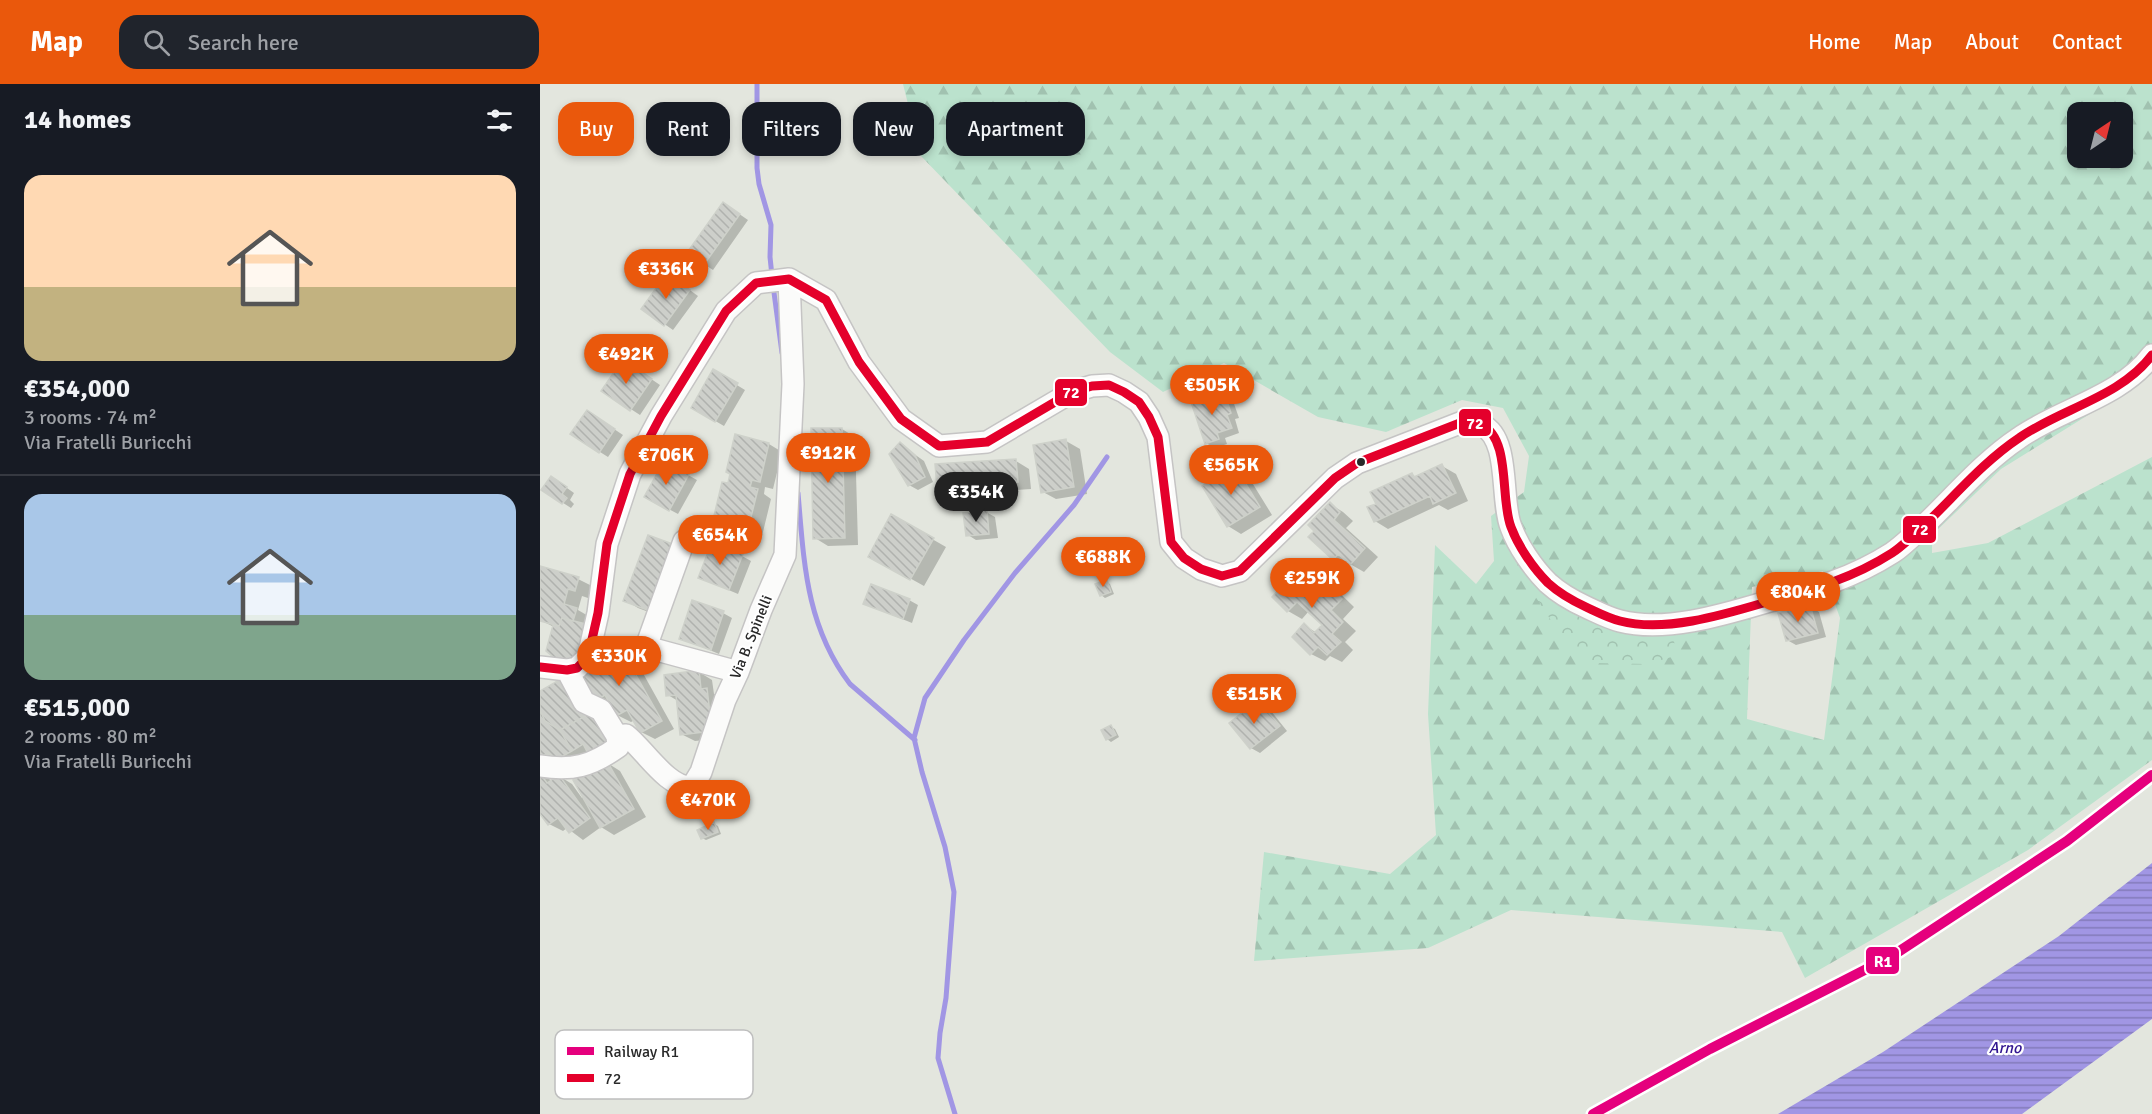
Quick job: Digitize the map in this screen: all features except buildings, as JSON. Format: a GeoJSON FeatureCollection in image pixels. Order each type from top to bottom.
{"type":"FeatureCollection","features":[{"type":"Feature","properties":{"kind":"street"},"geometry":{"type":"LineString","coordinates":[[540,667],[572,669],[588,657],[598,613],[608,544],[630,474],[661,416],[726,311],[756,283],[789,279],[826,300],[859,362],[901,419],[939,446],[987,442],[1072,392],[1092,386],[1109,385],[1139,402],[1158,437],[1172,542],[1184,558],[1201,569],[1222,576],[1240,571],[1335,478],[1357,464],[1464,421],[1483,425],[1495,438],[1502,459],[1504,491],[1510,526],[1527,556],[1549,583],[1570,600],[1599,613],[1621,621],[1652,624],[1702,620],[1831,585],[1858,573],[1893,553],[1932,518],[1981,468],[2019,437],[2130,378],[2152,355]]}},
{"type":"Feature","properties":{"kind":"street","name":"Via B. Spinelli"},"geometry":{"type":"LineString","coordinates":[[617,736],[626,735],[638,744],[665,776],[683,787],[692,787],[701,772],[725,700],[785,555],[793,384],[789,279]]}},
{"type":"Feature","properties":{"kind":"street"},"geometry":{"type":"LineString","coordinates":[[684,541],[646,647],[738,672]]}},
{"type":"Feature","properties":{"kind":"street"},"geometry":{"type":"LineString","coordinates":[[540,766],[562,769],[581,767],[618,747],[617,736],[601,710],[584,702],[572,669]]}},
{"type":"Feature","properties":{"kind":"green space"},"geometry":{"type":"Polygon","coordinates":[[[903,84],[2152,84],[2152,365],[2132,388],[2001,469],[1932,535],[1932,553],[1988,543],[2152,457],[2152,760],[2028,850],[1805,978],[1782,932],[1511,910],[1428,948],[1254,961],[1264,852],[1390,874],[1436,835],[1428,714],[1435,545],[1476,584],[1494,561],[1491,516],[1524,492],[1529,456],[1503,408],[1462,400],[1386,432],[1318,417],[1224,363],[1163,392],[1110,352],[921,156],[934,156],[934,102],[908,102],[903,84]],[[1823,571],[1752,587],[1747,719],[1824,740],[1840,618],[1823,571]]]}},
{"type":"Feature","properties":{"kind":"green space"},"geometry":{"type":"Polygon","coordinates":[[[1508,555],[1566,606],[1598,625],[1643,637],[1672,635],[1678,655],[1648,664],[1584,663],[1556,628],[1508,555]]]}},
{"type":"Feature","properties":{"kind":"water","name":"Arno"},"geometry":{"type":"Polygon","coordinates":[[[2152,863],[2152,1019],[2022,1114],[1778,1114],[1883,1052],[2059,936],[2152,863]]]}},
{"type":"Feature","properties":{"kind":"waterway"},"geometry":{"type":"LineString","coordinates":[[757,84],[757,168],[759,184],[771,225],[772,276]]}},
{"type":"Feature","properties":{"kind":"waterway"},"geometry":{"type":"LineString","coordinates":[[773,285],[782,353]]}},
{"type":"Feature","properties":{"kind":"waterway"},"geometry":{"type":"LineString","coordinates":[[955,1114],[938,1058],[946,998],[954,892],[945,847],[914,738],[925,698],[964,640],[1015,573],[1074,505],[1107,457]]}},
{"type":"Feature","properties":{"kind":"waterway"},"geometry":{"type":"LineString","coordinates":[[798,493],[805,569],[824,640],[850,684],[915,740]]}},
{"type":"Feature","properties":{"kind":"rail line","name":"R1"},"geometry":{"type":"LineString","coordinates":[[1593,1114],[1710,1049],[1892,956],[2067,841],[2152,775]]}},
{"type":"Feature","properties":{"kind":"transit line","name":"72"},"geometry":{"type":"LineString","coordinates":[[540,667],[567,670],[577,668],[588,657],[598,613],[607,544],[630,474],[661,416],[726,311],[756,283],[789,279],[826,300],[859,362],[901,419],[939,446],[987,442],[1072,392],[1092,386],[1109,385],[1124,392],[1139,402],[1158,437],[1171,542],[1184,558],[1201,569],[1222,576],[1240,571],[1335,478],[1357,463],[1465,421],[1480,424],[1491,432],[1497,443],[1501,456],[1511,527],[1537,571],[1561,593],[1611,618],[1638,624],[1657,625],[1696,620],[1802,592],[1833,582],[1877,562],[1907,541],[1978,471],[2005,448],[2035,428],[2124,382],[2152,355]]}}]}
